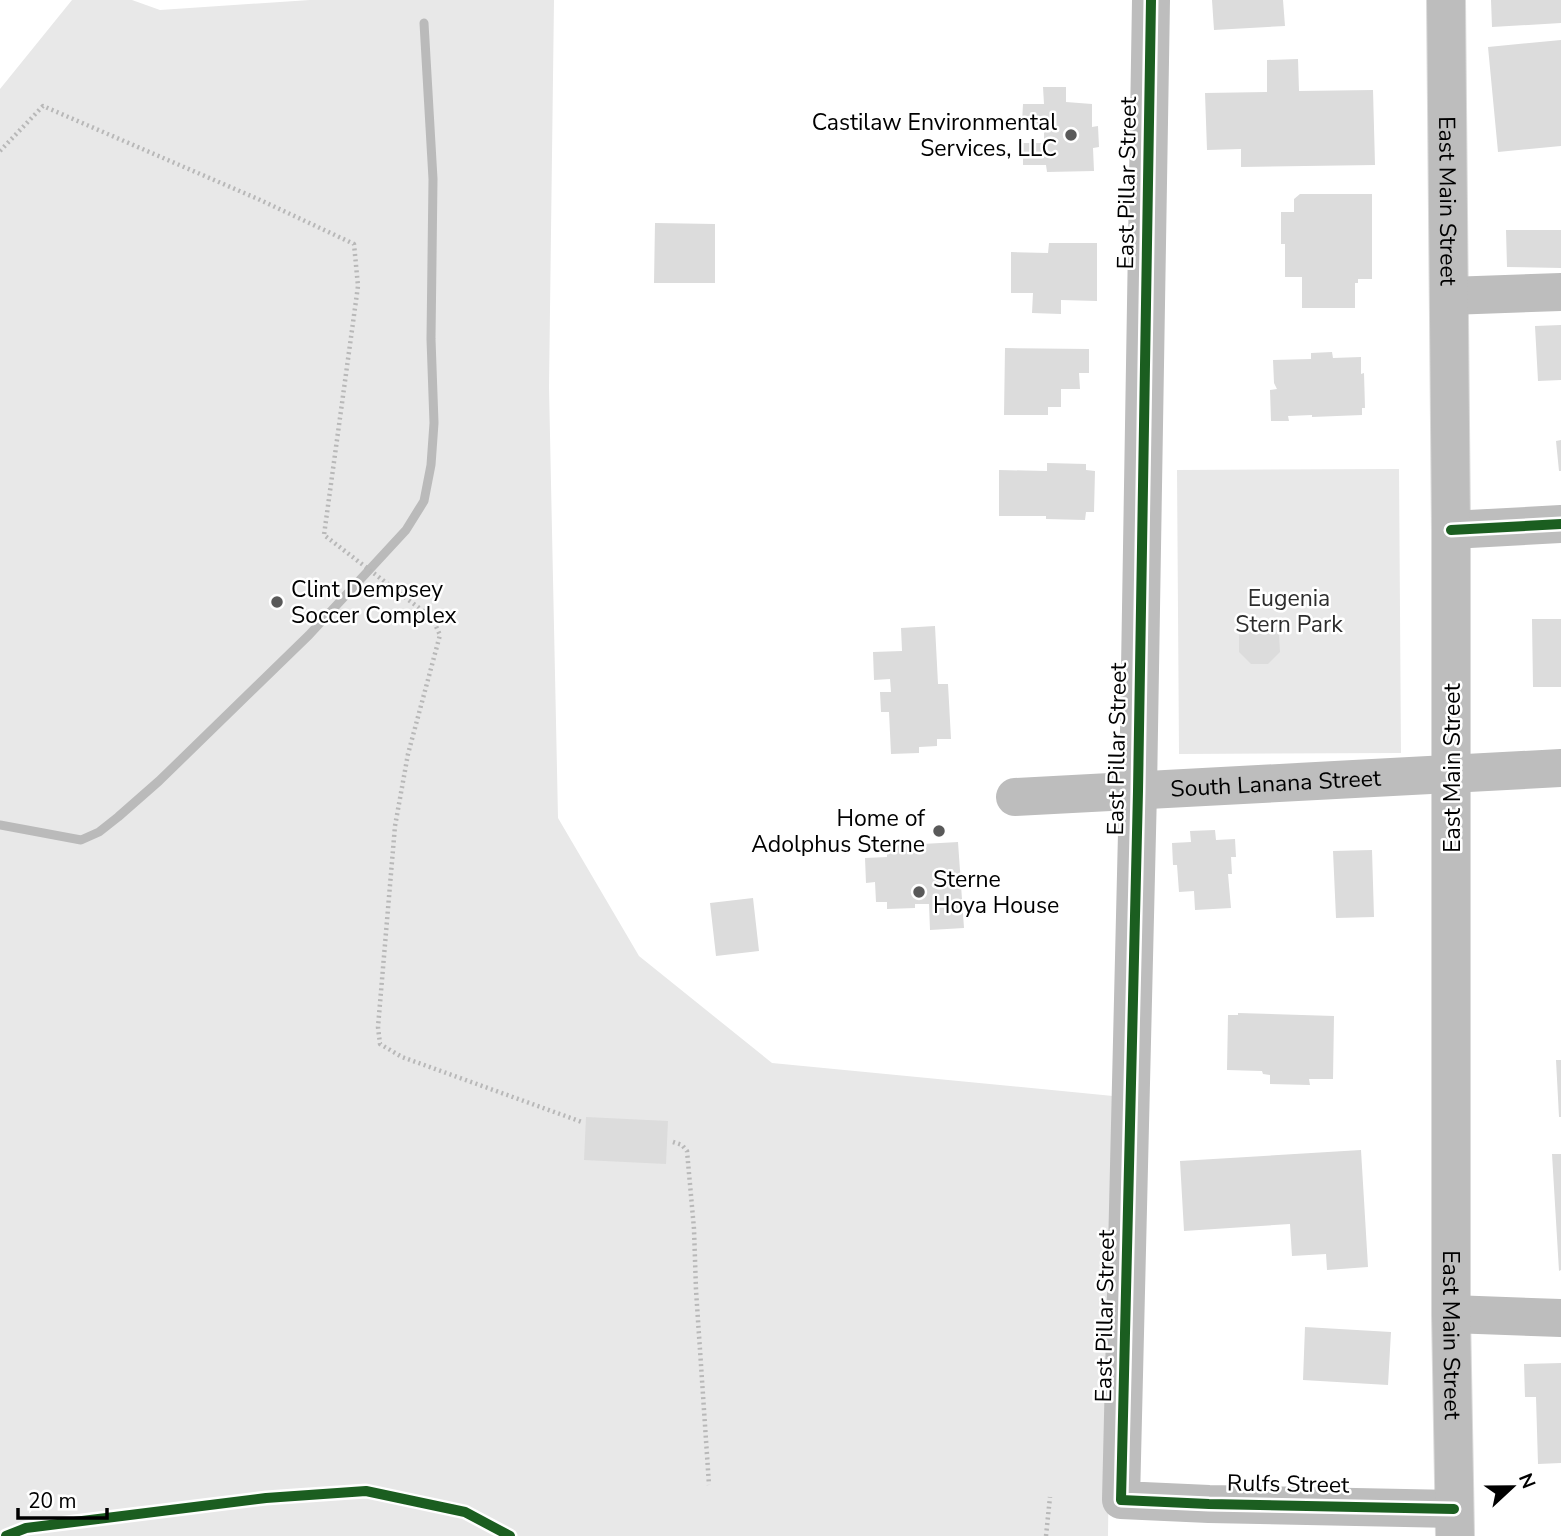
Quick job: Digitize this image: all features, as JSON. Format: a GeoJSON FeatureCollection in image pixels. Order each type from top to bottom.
{"type":"FeatureCollection","features":[{"type":"Feature","properties":{"kind":"street","name":"East Pillar Street"},"geometry":{"type":"LineString","coordinates":[[1121,1500],[1138,791],[1151,0]]}},
{"type":"Feature","properties":{"kind":"street","name":"East Main Street"},"geometry":{"type":"LineString","coordinates":[[1446,0],[1451,530],[1451,1314],[1454,1522]]}},
{"type":"Feature","properties":{"kind":"street"},"geometry":{"type":"LineString","coordinates":[[1449,296],[1561,292]]}},
{"type":"Feature","properties":{"kind":"street"},"geometry":{"type":"LineString","coordinates":[[1451,530],[1561,524]]}},
{"type":"Feature","properties":{"kind":"street","name":"South Lanana Street"},"geometry":{"type":"LineString","coordinates":[[1015,797],[1561,768]]}},
{"type":"Feature","properties":{"kind":"street"},"geometry":{"type":"LineString","coordinates":[[1451,1314],[1561,1318]]}},
{"type":"Feature","properties":{"kind":"street","name":"Rulfs Street"},"geometry":{"type":"LineString","coordinates":[[1121,1500],[1454,1522]]}},
{"type":"Feature","properties":{"kind":"path"},"geometry":{"type":"LineString","coordinates":[[0,151],[43,106],[258,199],[354,244],[358,286],[324,534],[424,611],[434,622],[440,635],[408,754],[395,826],[378,1027],[380,1044],[401,1057],[582,1122]]}},
{"type":"Feature","properties":{"kind":"path"},"geometry":{"type":"LineString","coordinates":[[673,1142],[682,1145],[687,1151],[709,1485]]}},
{"type":"Feature","properties":{"kind":"path"},"geometry":{"type":"LineString","coordinates":[[6,1536],[26,1528],[266,1499],[366,1491],[465,1512],[510,1536]]}},
{"type":"Feature","properties":{"kind":"path"},"geometry":{"type":"LineString","coordinates":[[1046,1536],[1050,1497]]}},
{"type":"Feature","properties":{"kind":"green space","name":"Clint Dempsey Soccer Complex"},"geometry":{"type":"Polygon","coordinates":[[[72,0],[132,0],[160,10],[310,0],[554,0],[549,387],[558,818],[639,956],[772,1063],[1113,1096],[1108,1536],[0,1536],[0,89],[72,0]]]}},
{"type":"Feature","properties":{"kind":"green space","name":"Eugenia Stern Park"},"geometry":{"type":"Polygon","coordinates":[[[1399,469],[1401,753],[1179,754],[1177,470],[1399,469]]]}},
{"type":"Feature","properties":{"kind":"building"},"geometry":{"type":"Polygon","coordinates":[[[1212,0],[1283,0],[1285,26],[1214,30],[1212,0]]]}},
{"type":"Feature","properties":{"kind":"building"},"geometry":{"type":"Polygon","coordinates":[[[1491,0],[1561,0],[1561,23],[1492,27],[1491,0]]]}},
{"type":"Feature","properties":{"kind":"building"},"geometry":{"type":"Polygon","coordinates":[[[1561,40],[1561,146],[1498,152],[1488,47],[1561,40]]]}},
{"type":"Feature","properties":{"kind":"building"},"geometry":{"type":"Polygon","coordinates":[[[1298,59],[1299,91],[1373,90],[1375,165],[1241,167],[1241,149],[1207,150],[1205,93],[1267,92],[1267,60],[1298,59]]]}},
{"type":"Feature","properties":{"kind":"building","name":"Castilaw Environmental Services, LLC"},"geometry":{"type":"Polygon","coordinates":[[[1043,87],[1066,87],[1066,102],[1092,104],[1092,127],[1098,126],[1099,147],[1093,148],[1094,171],[1047,172],[1046,165],[1023,165],[1023,143],[1044,143],[1044,125],[1022,123],[1023,104],[1044,104],[1043,87]]]}},
{"type":"Feature","properties":{"kind":"building"},"geometry":{"type":"Polygon","coordinates":[[[1300,194],[1372,194],[1372,279],[1358,279],[1358,283],[1355,283],[1355,308],[1302,308],[1302,277],[1285,277],[1281,212],[1294,212],[1294,199],[1300,194]]]}},
{"type":"Feature","properties":{"kind":"building"},"geometry":{"type":"Polygon","coordinates":[[[655,223],[715,224],[715,283],[654,283],[655,223]]]}},
{"type":"Feature","properties":{"kind":"building"},"geometry":{"type":"Polygon","coordinates":[[[1506,230],[1561,230],[1561,268],[1507,267],[1506,230]]]}},
{"type":"Feature","properties":{"kind":"building"},"geometry":{"type":"Polygon","coordinates":[[[1049,243],[1097,243],[1097,301],[1061,300],[1061,314],[1032,313],[1033,293],[1011,293],[1011,252],[1048,253],[1049,243]]]}},
{"type":"Feature","properties":{"kind":"building"},"geometry":{"type":"Polygon","coordinates":[[[1561,325],[1561,380],[1538,381],[1535,326],[1561,325]]]}},
{"type":"Feature","properties":{"kind":"building"},"geometry":{"type":"Polygon","coordinates":[[[1005,348],[1089,349],[1089,373],[1079,373],[1080,389],[1061,389],[1061,407],[1048,407],[1048,415],[1004,415],[1005,348]]]}},
{"type":"Feature","properties":{"kind":"building"},"geometry":{"type":"Polygon","coordinates":[[[1332,352],[1333,358],[1361,357],[1365,408],[1362,408],[1362,415],[1288,416],[1289,421],[1271,421],[1270,390],[1277,389],[1274,383],[1273,360],[1311,359],[1311,353],[1332,352]]]}},
{"type":"Feature","properties":{"kind":"building"},"geometry":{"type":"Polygon","coordinates":[[[1561,440],[1561,471],[1559,471],[1556,441],[1561,440]]]}},
{"type":"Feature","properties":{"kind":"building"},"geometry":{"type":"Polygon","coordinates":[[[1047,463],[1086,464],[1086,470],[1095,471],[1094,512],[1086,512],[1085,520],[1046,519],[1046,516],[999,516],[999,470],[1047,471],[1047,463]]]}},
{"type":"Feature","properties":{"kind":"building"},"geometry":{"type":"Polygon","coordinates":[[[1532,619],[1561,619],[1561,687],[1533,687],[1532,619]]]}},
{"type":"Feature","properties":{"kind":"building"},"geometry":{"type":"Polygon","coordinates":[[[1251,622],[1268,623],[1279,635],[1280,652],[1268,664],[1251,664],[1239,652],[1239,634],[1251,622]]]}},
{"type":"Feature","properties":{"kind":"building"},"geometry":{"type":"Polygon","coordinates":[[[935,626],[938,684],[948,684],[951,739],[937,739],[937,746],[919,747],[919,753],[891,754],[889,712],[881,712],[880,692],[891,692],[890,679],[874,680],[873,652],[902,651],[901,628],[935,626]]]}},
{"type":"Feature","properties":{"kind":"building"},"geometry":{"type":"Polygon","coordinates":[[[1215,830],[1216,840],[1235,839],[1236,857],[1231,857],[1232,874],[1228,874],[1231,908],[1195,910],[1194,891],[1179,892],[1177,865],[1173,865],[1172,843],[1191,842],[1190,831],[1215,830]]]}},
{"type":"Feature","properties":{"kind":"building","name":"Sterne Hoya House"},"geometry":{"type":"Polygon","coordinates":[[[958,842],[964,928],[930,930],[929,904],[915,904],[915,908],[887,909],[887,902],[876,902],[875,882],[866,883],[865,858],[887,857],[887,846],[958,842]]]}},
{"type":"Feature","properties":{"kind":"building"},"geometry":{"type":"Polygon","coordinates":[[[1372,850],[1374,917],[1336,918],[1333,851],[1372,850]]]}},
{"type":"Feature","properties":{"kind":"building"},"geometry":{"type":"Polygon","coordinates":[[[753,898],[759,951],[716,956],[710,903],[753,898]]]}},
{"type":"Feature","properties":{"kind":"building"},"geometry":{"type":"Polygon","coordinates":[[[1228,1015],[1334,1016],[1333,1079],[1309,1079],[1310,1085],[1270,1084],[1270,1075],[1263,1074],[1262,1071],[1227,1070],[1228,1015]]]}},
{"type":"Feature","properties":{"kind":"building"},"geometry":{"type":"Polygon","coordinates":[[[1556,1060],[1561,1060],[1561,1117],[1559,1117],[1556,1060]]]}},
{"type":"Feature","properties":{"kind":"building"},"geometry":{"type":"Polygon","coordinates":[[[586,1117],[668,1121],[666,1164],[584,1160],[586,1117]]]}},
{"type":"Feature","properties":{"kind":"building"},"geometry":{"type":"Polygon","coordinates":[[[1361,1150],[1368,1267],[1327,1270],[1326,1254],[1292,1256],[1290,1224],[1184,1231],[1180,1161],[1361,1150]]]}},
{"type":"Feature","properties":{"kind":"building"},"geometry":{"type":"Polygon","coordinates":[[[1552,1154],[1561,1154],[1559,1271],[1552,1154]]]}},
{"type":"Feature","properties":{"kind":"building"},"geometry":{"type":"Polygon","coordinates":[[[1305,1327],[1391,1332],[1388,1385],[1303,1380],[1305,1327]]]}},
{"type":"Feature","properties":{"kind":"building"},"geometry":{"type":"Polygon","coordinates":[[[1561,1363],[1561,1463],[1538,1464],[1536,1397],[1525,1397],[1524,1364],[1561,1363]]]}},
{"type":"Feature","properties":{"kind":"waterway"},"geometry":{"type":"LineString","coordinates":[[0,825],[81,840],[99,832],[159,781],[309,635],[406,530],[424,501],[431,465],[434,423],[431,339],[433,179],[424,23]]}},
{"type":"Feature","properties":{"kind":"cycle path"},"geometry":{"type":"LineString","coordinates":[[1151,0],[1138,791],[1121,1500],[1454,1509]]}},
{"type":"Feature","properties":{"kind":"cycle path"},"geometry":{"type":"LineString","coordinates":[[1451,530],[1561,524]]}},
{"type":"Feature","properties":{"kind":"cycle path"},"geometry":{"type":"LineString","coordinates":[[6,1536],[26,1528],[266,1498],[366,1491],[465,1512],[510,1536]]}},
{"type":"Feature","properties":{"kind":"place","name":"Castilaw Environmental Services, LLC"},"geometry":{"type":"Point","coordinates":[1071,135]}},
{"type":"Feature","properties":{"kind":"place","name":"Clint Dempsey Soccer Complex"},"geometry":{"type":"Point","coordinates":[277,602]}},
{"type":"Feature","properties":{"kind":"place","name":"Home of Adolphus Sterne"},"geometry":{"type":"Point","coordinates":[939,831]}},
{"type":"Feature","properties":{"kind":"place","name":"Sterne Hoya House"},"geometry":{"type":"Point","coordinates":[919,892]}}]}
